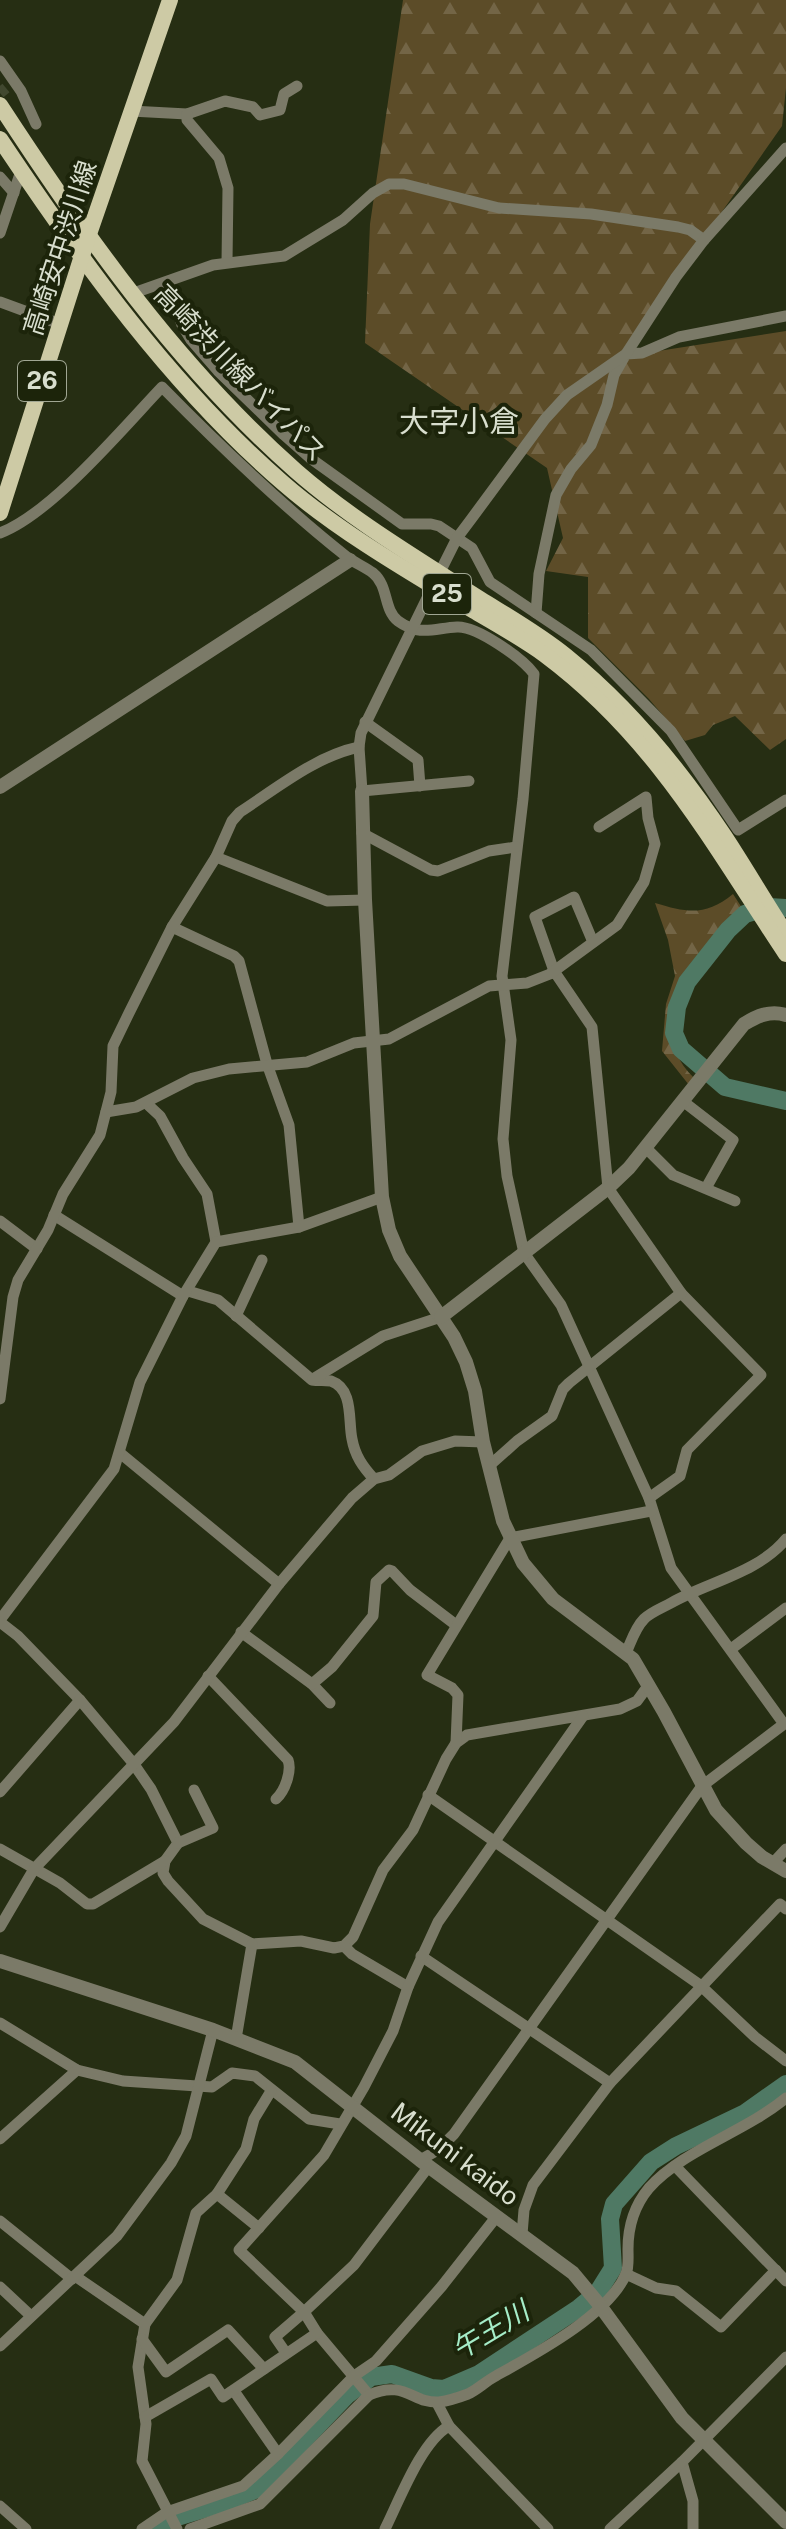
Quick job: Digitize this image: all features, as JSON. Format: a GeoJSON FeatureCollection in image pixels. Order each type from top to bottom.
{"type":"FeatureCollection","features":[{"type":"Feature","properties":{"kind":"main road","name":"高崎安中渋川線"},"geometry":{"type":"LineString","coordinates":[[0,513],[81,256],[170,0]]}},
{"type":"Feature","properties":{"kind":"main road","name":"高崎渋川線バイパス"},"geometry":{"type":"LineString","coordinates":[[0,105],[88,237],[131,294],[207,382],[298,473],[436,579],[543,654],[628,729],[683,796],[786,954]]}},
{"type":"Feature","properties":{"kind":"main road","name":"高崎渋川線バイパス"},"geometry":{"type":"LineString","coordinates":[[0,139],[114,301],[193,394],[257,460],[311,506],[550,644],[605,689],[672,762],[717,825],[786,934]]}},
{"type":"Feature","properties":{"kind":"street"},"geometry":{"type":"LineString","coordinates":[[0,61],[36,124]]}},
{"type":"Feature","properties":{"kind":"street"},"geometry":{"type":"LineString","coordinates":[[131,111],[187,114],[225,101],[253,107],[260,115],[280,110],[284,94],[297,86]]}},
{"type":"Feature","properties":{"kind":"street"},"geometry":{"type":"LineString","coordinates":[[187,114],[187,120],[219,158],[228,188],[227,262]]}},
{"type":"Feature","properties":{"kind":"street"},"geometry":{"type":"LineString","coordinates":[[536,613],[539,574],[556,495],[571,469],[591,445],[607,405],[614,375],[676,277],[704,240],[786,148]]}},
{"type":"Feature","properties":{"kind":"street"},"geometry":{"type":"LineString","coordinates":[[0,233],[21,171]]}},
{"type":"Feature","properties":{"kind":"street"},"geometry":{"type":"LineString","coordinates":[[0,177],[14,193]]}},
{"type":"Feature","properties":{"kind":"street"},"geometry":{"type":"LineString","coordinates":[[131,294],[227,262],[284,256],[343,220],[373,193],[389,184],[404,184],[499,208],[591,214],[678,227],[690,230],[704,240]]}},
{"type":"Feature","properties":{"kind":"street"},"geometry":{"type":"LineString","coordinates":[[168,282],[182,325],[203,356],[302,451],[402,524],[431,524],[472,548],[490,582],[591,650],[651,709],[686,752],[738,830],[786,800]]}},
{"type":"Feature","properties":{"kind":"street"},"geometry":{"type":"LineString","coordinates":[[0,302],[60,324]]}},
{"type":"Feature","properties":{"kind":"street"},"geometry":{"type":"LineString","coordinates":[[786,316],[679,337],[642,353],[626,354],[567,395],[545,419],[457,538],[365,722],[359,747],[382,1197],[389,1230],[400,1256],[441,1317],[466,1362],[475,1391],[489,1466],[510,1538],[523,1563],[553,1599],[626,1653],[664,1712],[702,1786],[730,1827],[779,1867],[786,1849]]}},
{"type":"Feature","properties":{"kind":"street"},"geometry":{"type":"LineString","coordinates":[[0,533],[23,521],[73,479],[162,387],[244,470],[350,560],[373,573],[381,582],[392,614],[411,628],[444,630],[461,626],[515,655],[534,674],[502,984],[511,1040],[503,1139],[507,1176],[524,1253],[561,1305],[590,1367],[650,1504],[671,1568],[785,1725],[702,1786],[454,2134],[425,2163],[354,2265],[275,2337],[286,2353]]}},
{"type":"Feature","properties":{"kind":"street"},"geometry":{"type":"LineString","coordinates":[[0,787],[350,560]]}},
{"type":"Feature","properties":{"kind":"street"},"geometry":{"type":"LineString","coordinates":[[365,722],[418,760],[420,786]]}},
{"type":"Feature","properties":{"kind":"street"},"geometry":{"type":"LineString","coordinates":[[0,1399],[13,1297],[18,1280],[37,1249],[63,1194],[100,1135],[111,1092],[113,1046],[172,927],[240,812],[312,766],[342,751],[359,747]]}},
{"type":"Feature","properties":{"kind":"street"},"geometry":{"type":"LineString","coordinates":[[362,791],[469,781]]}},
{"type":"Feature","properties":{"kind":"street"},"geometry":{"type":"LineString","coordinates":[[106,1112],[146,1103],[193,1078],[229,1069],[307,1062],[354,1043],[389,1039],[489,986],[527,983],[554,971],[617,925],[650,869],[655,844],[646,797],[599,827]]}},
{"type":"Feature","properties":{"kind":"street"},"geometry":{"type":"LineString","coordinates":[[362,833],[438,871],[489,851],[516,847]]}},
{"type":"Feature","properties":{"kind":"street"},"geometry":{"type":"LineString","coordinates":[[216,857],[327,901],[365,900]]}},
{"type":"Feature","properties":{"kind":"street"},"geometry":{"type":"LineString","coordinates":[[456,1743],[458,1695],[452,1688],[427,1675],[510,1538],[650,1504],[680,1476],[687,1450],[761,1375],[681,1293],[608,1188],[592,1027],[554,971],[535,917],[574,897],[593,942]]}},
{"type":"Feature","properties":{"kind":"street"},"geometry":{"type":"LineString","coordinates":[[172,927],[239,961],[267,1064],[289,1125],[299,1227]]}},
{"type":"Feature","properties":{"kind":"street"},"geometry":{"type":"LineString","coordinates":[[312,1380],[383,1336],[441,1317],[608,1188],[646,1148],[744,1024],[761,1015],[786,1015]]}},
{"type":"Feature","properties":{"kind":"street"},"geometry":{"type":"LineString","coordinates":[[684,1102],[733,1140],[706,1188]]}},
{"type":"Feature","properties":{"kind":"street"},"geometry":{"type":"LineString","coordinates":[[146,1103],[160,1116],[207,1194],[216,1242],[140,1382],[120,1453],[106,1482],[0,1621],[80,1700],[133,1763],[151,1789],[178,1843]]}},
{"type":"Feature","properties":{"kind":"street"},"geometry":{"type":"LineString","coordinates":[[646,1148],[673,1175],[735,1201]]}},
{"type":"Feature","properties":{"kind":"street"},"geometry":{"type":"LineString","coordinates":[[216,1242],[299,1227],[382,1197]]}},
{"type":"Feature","properties":{"kind":"street"},"geometry":{"type":"LineString","coordinates":[[54,1215],[186,1294],[218,1300],[312,1380],[329,1381],[344,1392],[348,1399],[352,1441],[361,1465],[374,1479]]}},
{"type":"Feature","properties":{"kind":"street"},"geometry":{"type":"LineString","coordinates":[[0,1221],[37,1249]]}},
{"type":"Feature","properties":{"kind":"street"},"geometry":{"type":"LineString","coordinates":[[236,1316],[262,1260]]}},
{"type":"Feature","properties":{"kind":"street"},"geometry":{"type":"LineString","coordinates":[[489,1466],[517,1441],[544,1424],[557,1410],[563,1389],[681,1293]]}},
{"type":"Feature","properties":{"kind":"street"},"geometry":{"type":"LineString","coordinates":[[0,1927],[34,1869],[174,1722],[279,1584],[352,1498],[374,1479],[389,1475],[422,1451],[455,1441],[483,1442]]}},
{"type":"Feature","properties":{"kind":"street"},"geometry":{"type":"LineString","coordinates":[[120,1453],[279,1584]]}},
{"type":"Feature","properties":{"kind":"street"},"geometry":{"type":"LineString","coordinates":[[626,1653],[644,1619],[691,1592],[747,1569],[786,1539]]}},
{"type":"Feature","properties":{"kind":"street"},"geometry":{"type":"LineString","coordinates":[[312,1684],[332,1667],[373,1616],[376,1582],[389,1570],[456,1625]]}},
{"type":"Feature","properties":{"kind":"street"},"geometry":{"type":"LineString","coordinates":[[731,1649],[786,1608]]}},
{"type":"Feature","properties":{"kind":"street"},"geometry":{"type":"LineString","coordinates":[[241,1632],[312,1684],[330,1703]]}},
{"type":"Feature","properties":{"kind":"street"},"geometry":{"type":"LineString","coordinates":[[208,1676],[288,1760],[290,1765],[282,1794],[276,1799]]}},
{"type":"Feature","properties":{"kind":"street"},"geometry":{"type":"LineString","coordinates":[[165,1861],[163,1873],[168,1881],[203,1919],[252,1944],[301,1941],[334,1948],[344,1946],[353,1937],[383,1870],[413,1830],[456,1743],[467,1735],[496,1728],[630,1706],[648,1686]]}},
{"type":"Feature","properties":{"kind":"street"},"geometry":{"type":"LineString","coordinates":[[0,1792],[80,1700]]}},
{"type":"Feature","properties":{"kind":"street"},"geometry":{"type":"LineString","coordinates":[[368,2394],[317,2333],[304,2312],[239,2250],[324,2155],[393,2031],[408,1987],[438,1922],[583,1716]]}},
{"type":"Feature","properties":{"kind":"street"},"geometry":{"type":"LineString","coordinates":[[0,1849],[60,1883],[87,1904],[93,1904],[165,1861],[178,1843],[213,1828],[194,1790]]}},
{"type":"Feature","properties":{"kind":"street"},"geometry":{"type":"LineString","coordinates":[[428,1795],[700,1985],[755,2037],[786,2061]]}},
{"type":"Feature","properties":{"kind":"street"},"geometry":{"type":"LineString","coordinates":[[522,2234],[524,2210],[533,2185],[610,2083],[780,1904],[786,1909]]}},
{"type":"Feature","properties":{"kind":"street"},"geometry":{"type":"LineString","coordinates":[[236,2039],[252,1944]]}},
{"type":"Feature","properties":{"kind":"street"},"geometry":{"type":"LineString","coordinates":[[344,1946],[352,1954],[408,1987]]}},
{"type":"Feature","properties":{"kind":"street"},"geometry":{"type":"LineString","coordinates":[[421,1956],[610,2083]]}},
{"type":"Feature","properties":{"kind":"street","name":"Mikuni kaido"},"geometry":{"type":"LineString","coordinates":[[0,1961],[213,2030],[295,2062],[573,2273],[600,2305],[659,2390],[702,2441],[786,2522]]}},
{"type":"Feature","properties":{"kind":"street"},"geometry":{"type":"LineString","coordinates":[[0,2023],[77,2070],[123,2081],[212,2087],[232,2073],[255,2076],[309,2119],[340,2124]]}},
{"type":"Feature","properties":{"kind":"street"},"geometry":{"type":"LineString","coordinates":[[0,2346],[117,2236],[171,2163],[186,2136],[213,2030]]}},
{"type":"Feature","properties":{"kind":"street"},"geometry":{"type":"LineString","coordinates":[[0,2139],[77,2070]]}},
{"type":"Feature","properties":{"kind":"street"},"geometry":{"type":"LineString","coordinates":[[177,2528],[142,2461],[145,2417],[138,2378],[145,2324],[177,2280],[196,2213],[217,2194],[246,2149],[254,2119],[271,2091]]}},
{"type":"Feature","properties":{"kind":"street"},"geometry":{"type":"LineString","coordinates":[[193,2528],[260,2504],[368,2394],[396,2389],[437,2403],[470,2393],[537,2352],[600,2305],[626,2274],[628,2234],[639,2201],[661,2176],[756,2121],[786,2098]]}},
{"type":"Feature","properties":{"kind":"street"},"geometry":{"type":"LineString","coordinates":[[675,2166],[786,2281]]}},
{"type":"Feature","properties":{"kind":"street"},"geometry":{"type":"LineString","coordinates":[[217,2194],[259,2228]]}},
{"type":"Feature","properties":{"kind":"street"},"geometry":{"type":"LineString","coordinates":[[142,2529],[167,2512],[243,2486],[354,2376],[376,2361],[442,2286],[497,2216]]}},
{"type":"Feature","properties":{"kind":"street"},"geometry":{"type":"LineString","coordinates":[[0,2238],[4,2225],[73,2277],[145,2324]]}},
{"type":"Feature","properties":{"kind":"street"},"geometry":{"type":"LineString","coordinates":[[626,2274],[656,2288],[676,2291],[721,2327],[776,2270]]}},
{"type":"Feature","properties":{"kind":"street"},"geometry":{"type":"LineString","coordinates":[[0,2287],[31,2316]]}},
{"type":"Feature","properties":{"kind":"street"},"geometry":{"type":"LineString","coordinates":[[142,2339],[166,2372],[228,2330],[264,2369]]}},
{"type":"Feature","properties":{"kind":"street"},"geometry":{"type":"LineString","coordinates":[[145,2417],[211,2379],[223,2397],[317,2333]]}},
{"type":"Feature","properties":{"kind":"street"},"geometry":{"type":"LineString","coordinates":[[610,2529],[682,2462],[786,2357]]}},
{"type":"Feature","properties":{"kind":"street"},"geometry":{"type":"LineString","coordinates":[[234,2391],[278,2454]]}},
{"type":"Feature","properties":{"kind":"street"},"geometry":{"type":"LineString","coordinates":[[437,2403],[449,2426],[548,2529]]}},
{"type":"Feature","properties":{"kind":"street"},"geometry":{"type":"LineString","coordinates":[[385,2529],[438,2432],[449,2426]]}},
{"type":"Feature","properties":{"kind":"street"},"geometry":{"type":"LineString","coordinates":[[682,2462],[693,2501],[693,2529]]}},
{"type":"Feature","properties":{"kind":"street"},"geometry":{"type":"LineString","coordinates":[[0,2506],[26,2529]]}},
{"type":"Feature","properties":{"kind":"green space"},"geometry":{"type":"Polygon","coordinates":[[[403,0],[786,0],[786,88],[782,126],[620,357],[786,331],[786,739],[770,750],[735,716],[713,725],[705,735],[685,741],[649,699],[588,638],[588,577],[546,571],[563,538],[547,468],[365,343],[370,224],[403,0]]]}},
{"type":"Feature","properties":{"kind":"green space"},"geometry":{"type":"Polygon","coordinates":[[[733,894],[744,911],[694,967],[681,989],[673,1012],[672,1034],[678,1057],[694,1078],[689,1085],[662,1051],[666,1004],[675,976],[668,940],[655,903],[677,909],[705,909],[733,894]]]}},
{"type":"Feature","properties":{"kind":"waterway","name":"午王川"},"geometry":{"type":"LineString","coordinates":[[786,908],[769,907],[745,914],[728,930],[687,982],[677,1007],[674,1033],[681,1049],[725,1087],[786,1101]]}},
{"type":"Feature","properties":{"kind":"waterway","name":"午王川"},"geometry":{"type":"LineString","coordinates":[[152,2529],[171,2519],[257,2489],[347,2395],[371,2377],[392,2374],[431,2388],[444,2389],[479,2374],[579,2308],[598,2292],[613,2268],[610,2219],[614,2204],[651,2162],[676,2146],[745,2113],[786,2084]]}},
{"type":"Feature","properties":{"kind":"tunnel"},"geometry":{"type":"LineString","coordinates":[[0,93],[6,88]]}},
{"type":"Feature","properties":{"kind":"district","name":"大字小倉"},"geometry":{"type":"Point","coordinates":[459,422]}}]}
